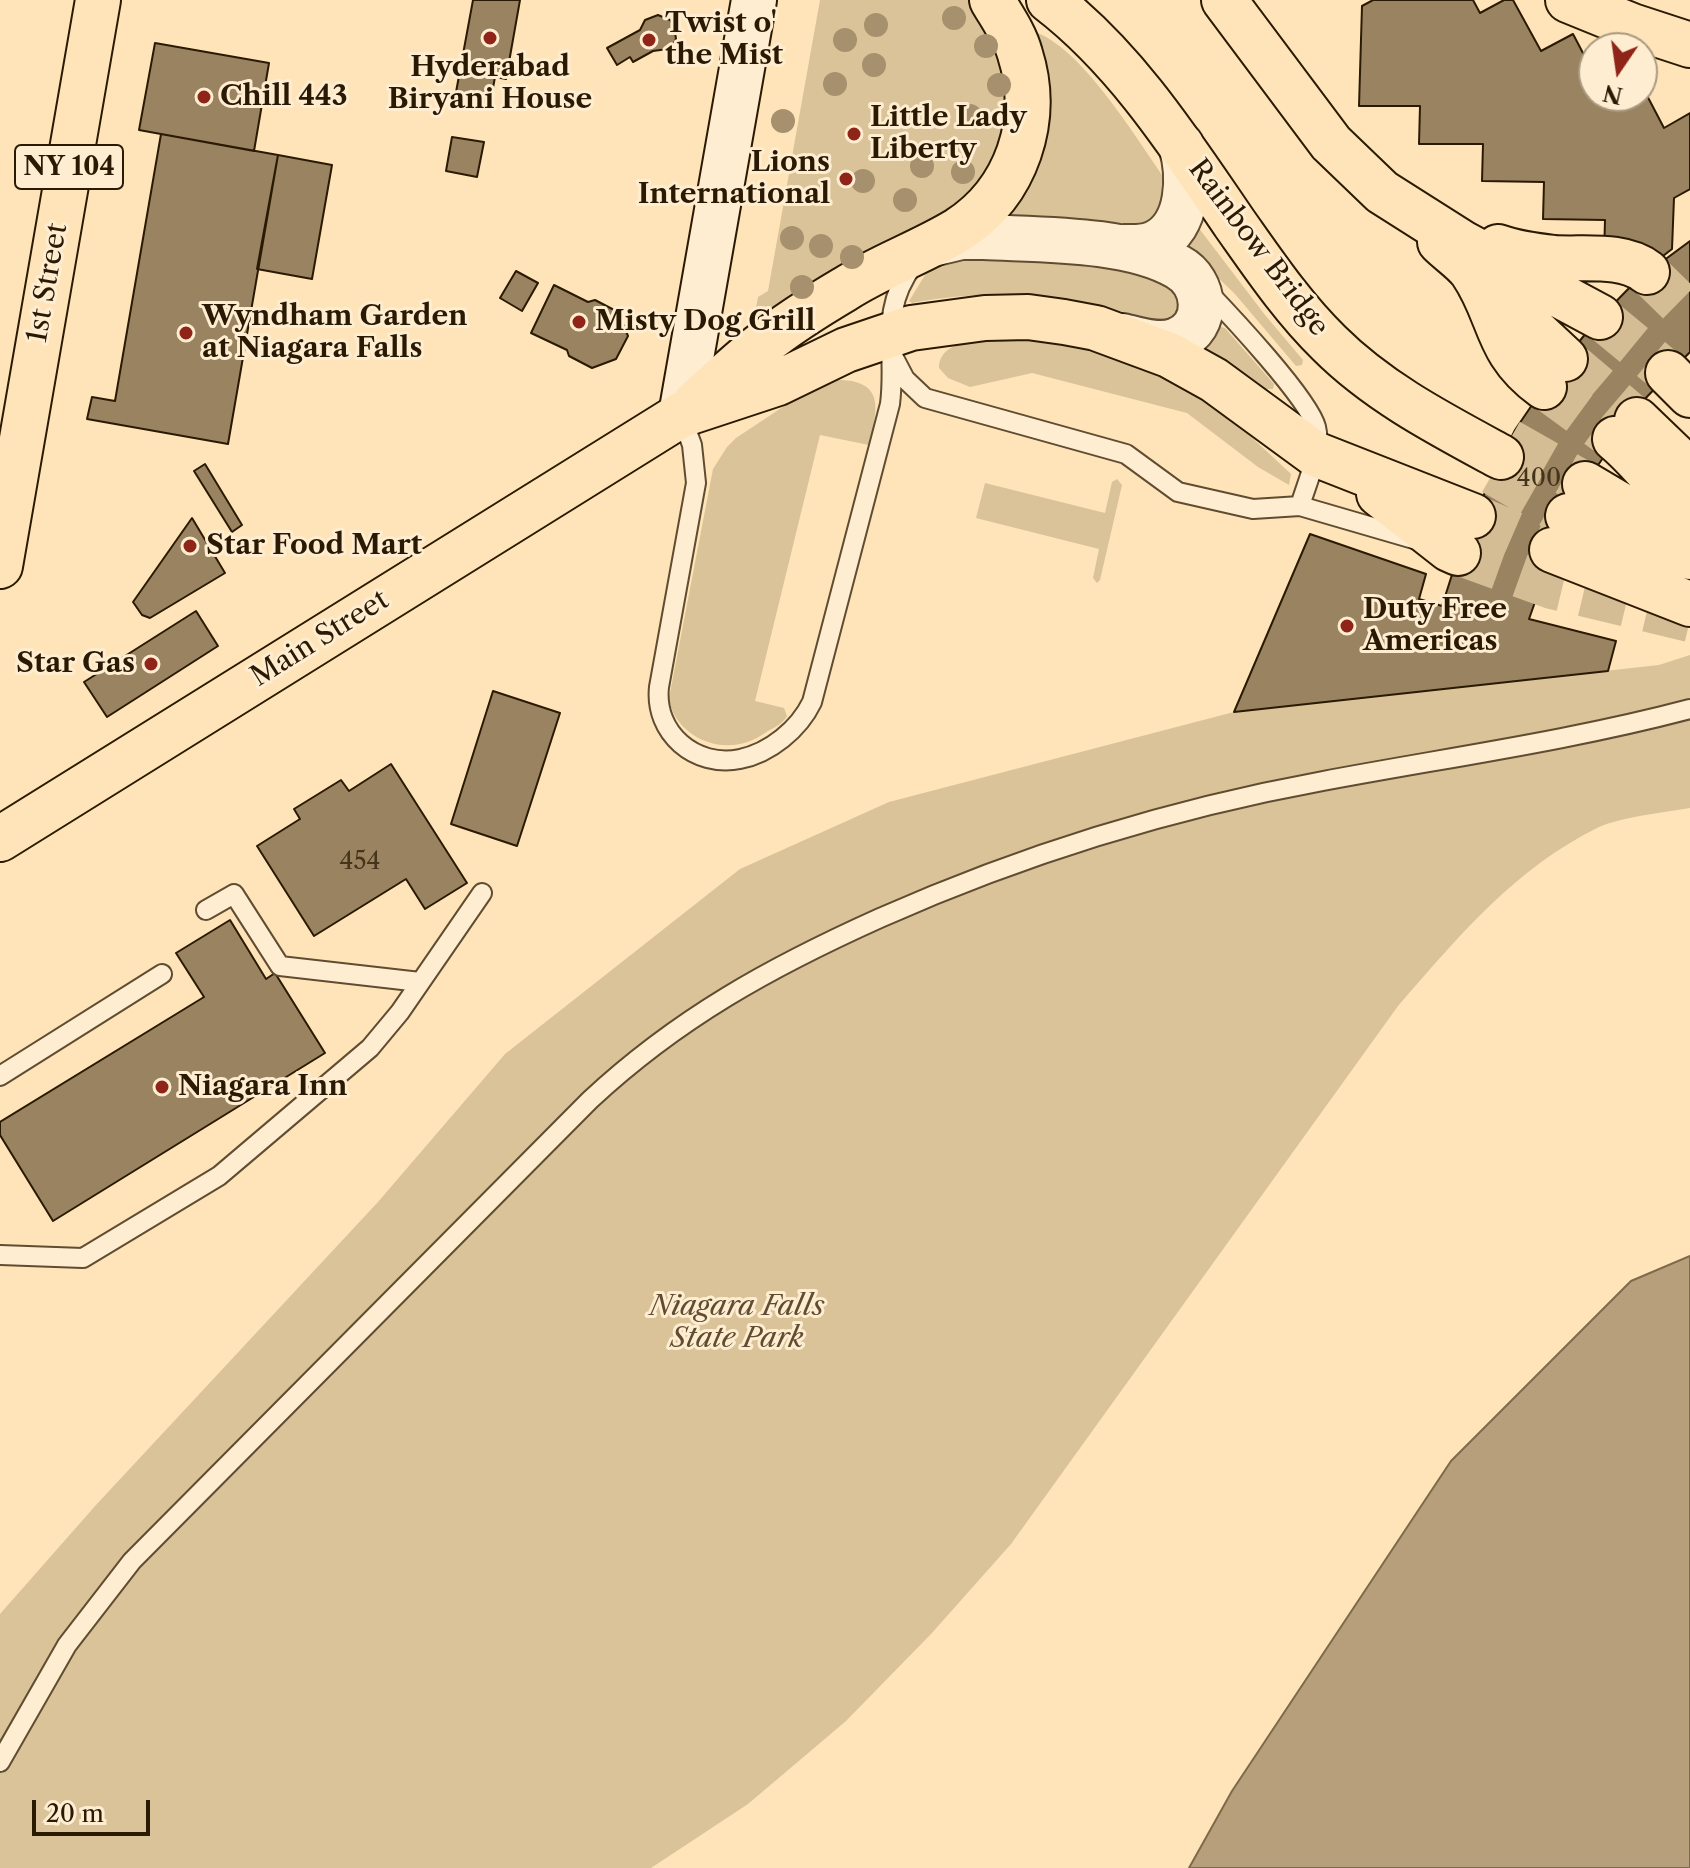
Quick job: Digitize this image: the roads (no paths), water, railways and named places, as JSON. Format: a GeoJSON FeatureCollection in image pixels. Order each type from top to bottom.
{"type":"FeatureCollection","features":[{"type":"Feature","properties":{"kind":"main road","name":"1st Street"},"geometry":{"type":"LineString","coordinates":[[0,566],[98,0]]}},
{"type":"Feature","properties":{"kind":"main road"},"geometry":{"type":"LineString","coordinates":[[681,415],[787,327],[880,269],[936,243],[978,216],[997,197],[1010,177],[1021,149],[1027,117],[1028,86],[1020,51],[992,0]]}},
{"type":"Feature","properties":{"kind":"main road","name":"Rainbow Bridge"},"geometry":{"type":"LineString","coordinates":[[1049,0],[1097,42],[1181,145],[1291,299],[1328,343],[1361,372],[1407,404],[1479,503]]}},
{"type":"Feature","properties":{"kind":"main road"},"geometry":{"type":"LineString","coordinates":[[1224,0],[1331,143],[1364,176],[1414,214],[1593,328]]}},
{"type":"Feature","properties":{"kind":"main road"},"geometry":{"type":"LineString","coordinates":[[1578,4],[1632,26],[1687,59]]}},
{"type":"Feature","properties":{"kind":"main road"},"geometry":{"type":"LineString","coordinates":[[1578,4],[1687,59]]}},
{"type":"Feature","properties":{"kind":"main road"},"geometry":{"type":"LineString","coordinates":[[1484,257],[1618,261],[1633,264],[1593,328],[1529,375],[1509,352],[1484,257]]}},
{"type":"Feature","properties":{"kind":"main road"},"geometry":{"type":"LineString","coordinates":[[681,415],[778,383],[846,350],[892,344],[945,322],[1028,317],[1096,328],[1169,355],[1214,380],[1395,507],[1479,503]]}},
{"type":"Feature","properties":{"kind":"main road"},"geometry":{"type":"LineString","coordinates":[[1361,372],[1442,442],[1479,503]]}},
{"type":"Feature","properties":{"kind":"main road"},"geometry":{"type":"LineString","coordinates":[[1661,390],[1690,433]]}},
{"type":"Feature","properties":{"kind":"main road"},"geometry":{"type":"LineString","coordinates":[[1661,390],[1690,471]]}},
{"type":"Feature","properties":{"kind":"main road"},"geometry":{"type":"LineString","coordinates":[[1661,390],[1640,461],[1668,494],[1690,510]]}},
{"type":"Feature","properties":{"kind":"main road","name":"Main Street"},"geometry":{"type":"LineString","coordinates":[[0,839],[681,415]]}},
{"type":"Feature","properties":{"kind":"main road"},"geometry":{"type":"LineString","coordinates":[[1327,460],[1451,486],[1479,503]]}},
{"type":"Feature","properties":{"kind":"main road"},"geometry":{"type":"LineString","coordinates":[[1682,592],[1565,525],[1644,519],[1690,557]]}},
{"type":"Feature","properties":{"kind":"street"},"geometry":{"type":"LineString","coordinates":[[681,415],[754,0]]}},
{"type":"Feature","properties":{"kind":"street"},"geometry":{"type":"LineString","coordinates":[[936,243],[961,237],[1124,247],[1155,243],[1164,237],[1178,217],[1187,180],[1187,165],[1181,145]]}},
{"type":"Feature","properties":{"kind":"street"},"geometry":{"type":"LineString","coordinates":[[1120,335],[1173,342],[1196,325],[1201,308],[1192,276],[1161,258],[1124,247]]}},
{"type":"Feature","properties":{"kind":"lane"},"geometry":{"type":"LineString","coordinates":[[681,415],[692,445],[696,483],[659,687],[659,710],[668,731],[677,742],[706,756],[738,760],[782,739],[802,720],[812,702],[890,404],[891,309],[899,285],[914,263],[936,243]]}},
{"type":"Feature","properties":{"kind":"lane"},"geometry":{"type":"LineString","coordinates":[[1192,276],[1230,315],[1312,416],[1327,460],[1300,506]]}},
{"type":"Feature","properties":{"kind":"lane"},"geometry":{"type":"LineString","coordinates":[[892,344],[905,379],[925,398],[1126,454],[1178,492],[1253,509],[1479,503]]}},
{"type":"Feature","properties":{"kind":"lane"},"geometry":{"type":"LineString","coordinates":[[0,1762],[67,1645],[132,1561],[590,1100],[631,1063],[685,1022],[794,960],[898,910],[1010,864],[1113,830],[1260,793],[1443,761],[1690,709]]}},
{"type":"Feature","properties":{"kind":"lane"},"geometry":{"type":"LineString","coordinates":[[0,1255],[83,1258],[219,1176],[370,1048],[400,1012],[482,893]]}},
{"type":"Feature","properties":{"kind":"lane"},"geometry":{"type":"LineString","coordinates":[[206,910],[234,894],[280,966],[420,982]]}},
{"type":"Feature","properties":{"kind":"lane"},"geometry":{"type":"LineString","coordinates":[[0,1076],[162,974]]}},
{"type":"Feature","properties":{"kind":"tunnel"},"geometry":{"type":"LineString","coordinates":[[1647,272],[1690,314]]}},
{"type":"Feature","properties":{"kind":"tunnel"},"geometry":{"type":"LineString","coordinates":[[1600,317],[1668,373]]}},
{"type":"Feature","properties":{"kind":"tunnel"},"geometry":{"type":"LineString","coordinates":[[1565,359],[1632,416]]}},
{"type":"Feature","properties":{"kind":"tunnel"},"geometry":{"type":"LineString","coordinates":[[1544,387],[1615,439]]}},
{"type":"Feature","properties":{"kind":"tunnel"},"geometry":{"type":"LineString","coordinates":[[1509,441],[1585,484]]}},
{"type":"Feature","properties":{"kind":"tunnel"},"geometry":{"type":"LineString","coordinates":[[1493,473],[1568,516]]}},
{"type":"Feature","properties":{"kind":"tunnel"},"geometry":{"type":"LineString","coordinates":[[1473,516],[1552,550]]}},
{"type":"Feature","properties":{"kind":"tunnel"},"geometry":{"type":"LineString","coordinates":[[1458,553],[1552,587],[1690,620]]}},
{"type":"Feature","properties":{"kind":"place","name":"Hyderabad Biryani House"},"geometry":{"type":"Point","coordinates":[490,38]}},
{"type":"Feature","properties":{"kind":"place","name":"Twist o' the Mist"},"geometry":{"type":"Point","coordinates":[649,40]}},
{"type":"Feature","properties":{"kind":"place","name":"Chill 443"},"geometry":{"type":"Point","coordinates":[204,97]}},
{"type":"Feature","properties":{"kind":"place","name":"Little Lady Liberty"},"geometry":{"type":"Point","coordinates":[854,134]}},
{"type":"Feature","properties":{"kind":"place","name":"Lions International"},"geometry":{"type":"Point","coordinates":[846,179]}},
{"type":"Feature","properties":{"kind":"place","name":"Misty Dog Grill"},"geometry":{"type":"Point","coordinates":[579,322]}},
{"type":"Feature","properties":{"kind":"place","name":"Wyndham Garden at Niagara Falls"},"geometry":{"type":"Point","coordinates":[186,333]}},
{"type":"Feature","properties":{"kind":"place","name":"Star Food Mart"},"geometry":{"type":"Point","coordinates":[190,546]}},
{"type":"Feature","properties":{"kind":"place","name":"Duty Free Americas"},"geometry":{"type":"Point","coordinates":[1347,626]}},
{"type":"Feature","properties":{"kind":"place","name":"Star Gas"},"geometry":{"type":"Point","coordinates":[151,664]}},
{"type":"Feature","properties":{"kind":"place","name":"Niagara Inn"},"geometry":{"type":"Point","coordinates":[162,1087]}},
{"type":"Feature","properties":{"kind":"park label","name":"Niagara Falls State Park"},"geometry":{"type":"Point","coordinates":[737,1323]}}]}
